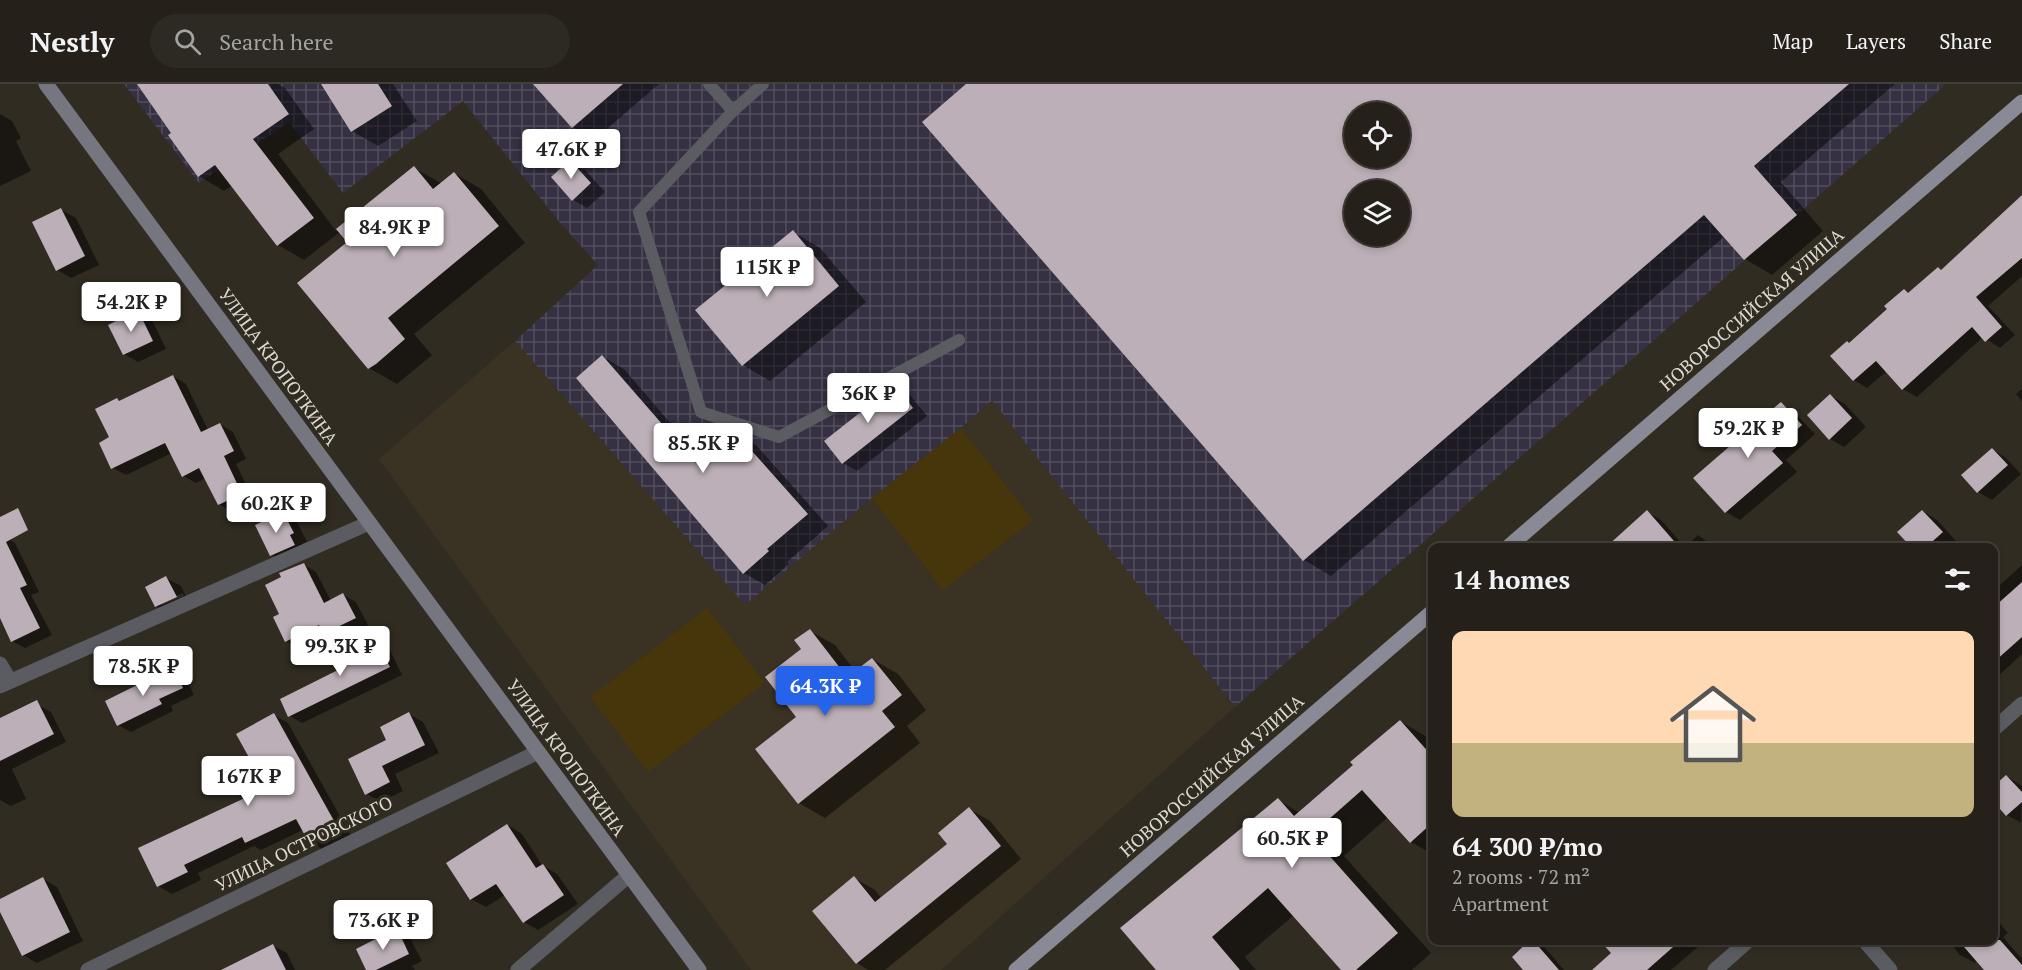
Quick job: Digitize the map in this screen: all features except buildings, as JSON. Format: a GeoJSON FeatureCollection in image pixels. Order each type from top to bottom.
{"type":"FeatureCollection","features":[{"type":"Feature","properties":{"kind":"main road","name":"УЛИЦА КРОПОТКИНА"},"geometry":{"type":"LineString","coordinates":[[46,84],[699,970]]}},
{"type":"Feature","properties":{"kind":"main road","name":"НОВОРОССИЙСКАЯ УЛИЦА"},"geometry":{"type":"LineString","coordinates":[[1513,543],[2022,102]]}},
{"type":"Feature","properties":{"kind":"main road","name":"НОВОРОССИЙСКАЯ УЛИЦА"},"geometry":{"type":"LineString","coordinates":[[1016,970],[1428,615]]}},
{"type":"Feature","properties":{"kind":"street"},"geometry":{"type":"LineString","coordinates":[[0,664],[5,684],[369,524]]}},
{"type":"Feature","properties":{"kind":"street"},"geometry":{"type":"LineString","coordinates":[[1998,725],[2022,704]]}},
{"type":"Feature","properties":{"kind":"street","name":"УЛИЦА ОСТРОВСКОГО"},"geometry":{"type":"LineString","coordinates":[[88,970],[538,752]]}},
{"type":"Feature","properties":{"kind":"street"},"geometry":{"type":"LineString","coordinates":[[518,970],[628,876]]}},
{"type":"Feature","properties":{"kind":"street"},"geometry":{"type":"LineString","coordinates":[[1714,970],[1743,945]]}},
{"type":"Feature","properties":{"kind":"street"},"geometry":{"type":"LineString","coordinates":[[1868,945],[1890,970]]}},
{"type":"Feature","properties":{"kind":"lane"},"geometry":{"type":"LineString","coordinates":[[709,84],[733,111]]}},
{"type":"Feature","properties":{"kind":"lane"},"geometry":{"type":"LineString","coordinates":[[763,84],[733,111],[639,212],[701,412],[779,437],[959,340]]}},
{"type":"Feature","properties":{"kind":"shaded area"},"geometry":{"type":"Polygon","coordinates":[[[124,84],[1946,84],[1235,707],[992,401],[872,498],[745,606],[515,341],[598,265],[557,219],[463,101],[343,193],[289,122],[199,183],[124,84]]]}},
{"type":"Feature","properties":{"kind":"shaded area"},"geometry":{"type":"Polygon","coordinates":[[[515,341],[745,605],[992,401],[1235,707],[941,970],[751,970],[379,459],[515,341]]]}},
{"type":"Feature","properties":{"kind":"shaded area"},"geometry":{"type":"Polygon","coordinates":[[[961,428],[1033,520],[943,590],[872,498],[961,428]]]}},
{"type":"Feature","properties":{"kind":"shaded area"},"geometry":{"type":"Polygon","coordinates":[[[707,608],[765,683],[648,772],[590,697],[707,608]]]}}]}
